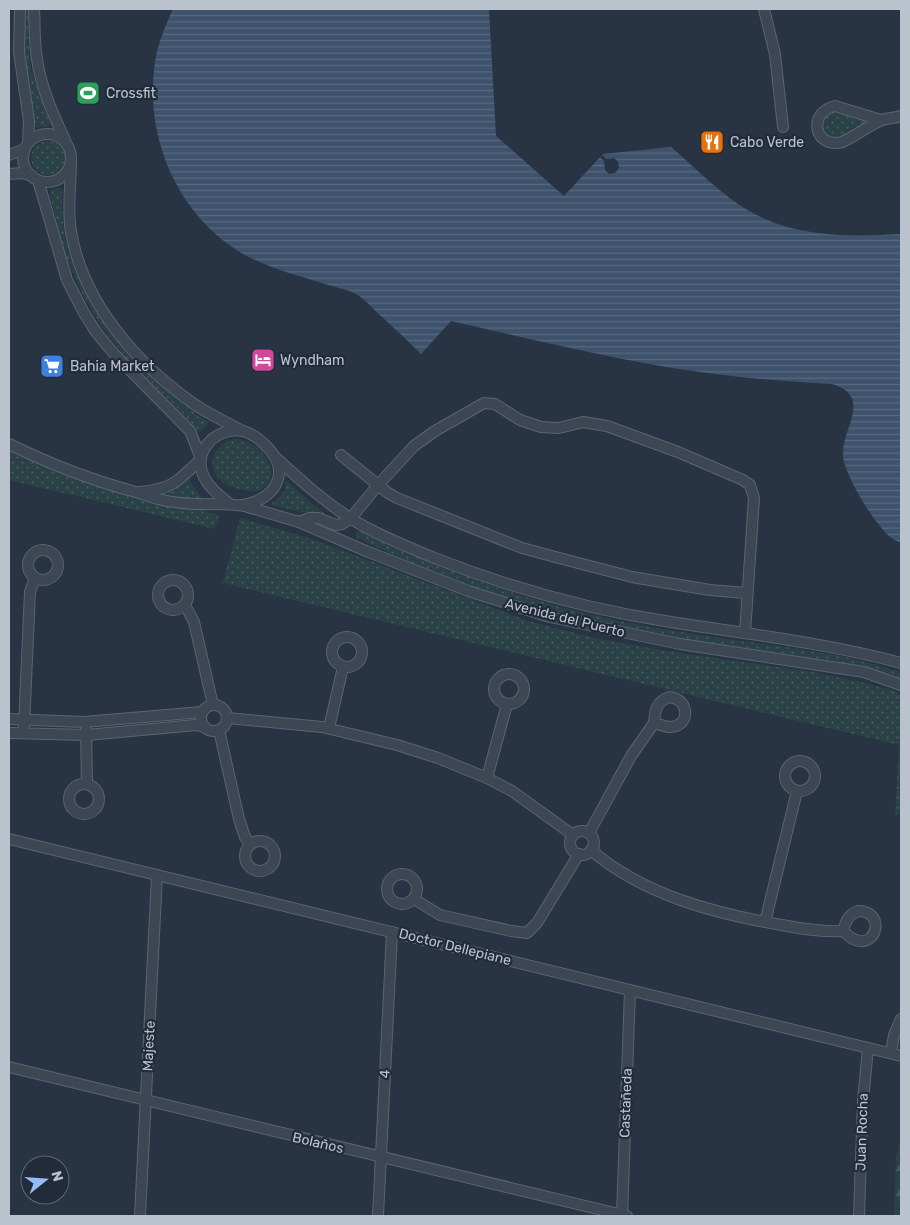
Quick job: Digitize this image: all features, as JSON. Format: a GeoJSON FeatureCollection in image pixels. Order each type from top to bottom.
{"type":"FeatureCollection","features":[{"type":"Feature","properties":{"kind":"street"},"geometry":{"type":"LineString","coordinates":[[20,9],[19,52],[29,121],[24,164],[35,178],[67,280],[96,332],[190,431],[200,458],[203,476],[210,487],[230,504]]}},
{"type":"Feature","properties":{"kind":"street"},"geometry":{"type":"LineString","coordinates":[[9,444],[67,471],[120,488],[173,501],[241,506],[264,499],[272,492],[279,477],[279,469],[274,456],[261,441],[209,414],[194,404],[149,366],[114,328],[90,287],[74,246],[70,230],[71,153],[40,77],[36,58],[34,9]]}},
{"type":"Feature","properties":{"kind":"street"},"geometry":{"type":"LineString","coordinates":[[764,9],[775,54],[783,127]]}},
{"type":"Feature","properties":{"kind":"street"},"geometry":{"type":"LineString","coordinates":[[882,120],[835,106],[821,112],[817,121],[818,130],[822,138],[828,142],[836,143],[843,142],[854,134],[882,120],[901,116]]}},
{"type":"Feature","properties":{"kind":"street"},"geometry":{"type":"LineString","coordinates":[[9,155],[27,146],[33,139],[46,134],[60,137],[65,141]]}},
{"type":"Feature","properties":{"kind":"street"},"geometry":{"type":"LineString","coordinates":[[9,174],[23,174],[53,182],[66,174],[71,160]]}},
{"type":"Feature","properties":{"kind":"street"},"geometry":{"type":"LineString","coordinates":[[299,522],[310,518],[318,518],[336,525],[342,524],[351,518],[407,453],[424,438],[484,403],[495,404],[520,420],[540,427],[559,428],[588,422],[606,426],[678,452],[742,480],[750,486],[754,498],[746,593],[745,633]]}},
{"type":"Feature","properties":{"kind":"street"},"geometry":{"type":"LineString","coordinates":[[137,492],[166,488],[178,481],[200,458],[214,438],[230,431],[244,431]]}},
{"type":"Feature","properties":{"kind":"street"},"geometry":{"type":"LineString","coordinates":[[341,454],[378,485],[397,498],[522,548],[632,577],[710,590],[746,593]]}},
{"type":"Feature","properties":{"kind":"street","name":"Avenida del Puerto"},"geometry":{"type":"LineString","coordinates":[[274,456],[310,488],[351,518],[403,545],[445,562],[534,592],[634,616],[858,652],[901,663]]}},
{"type":"Feature","properties":{"kind":"street","name":"Avenida del Puerto"},"geometry":{"type":"LineString","coordinates":[[241,506],[299,522],[366,551],[468,591],[550,617],[680,644],[864,672],[901,685]]}},
{"type":"Feature","properties":{"kind":"street"},"geometry":{"type":"LineString","coordinates":[[24,734],[30,592],[35,578]]}},
{"type":"Feature","properties":{"kind":"street"},"geometry":{"type":"LineString","coordinates":[[185,605],[194,622],[213,705]]}},
{"type":"Feature","properties":{"kind":"street"},"geometry":{"type":"LineString","coordinates":[[329,728],[343,667]]}},
{"type":"Feature","properties":{"kind":"street"},"geometry":{"type":"LineString","coordinates":[[488,778],[507,704]]}},
{"type":"Feature","properties":{"kind":"street"},"geometry":{"type":"LineString","coordinates":[[9,733],[87,736],[196,725],[212,731],[219,730],[226,725],[227,713],[221,706],[208,706],[202,712],[201,720],[205,728]]}},
{"type":"Feature","properties":{"kind":"street"},"geometry":{"type":"LineString","coordinates":[[9,719],[84,722],[202,712]]}},
{"type":"Feature","properties":{"kind":"street"},"geometry":{"type":"LineString","coordinates":[[228,718],[329,728],[398,745],[438,758],[488,778],[512,791],[573,835]]}},
{"type":"Feature","properties":{"kind":"street"},"geometry":{"type":"LineString","coordinates":[[84,722],[87,736],[87,784]]}},
{"type":"Feature","properties":{"kind":"street"},"geometry":{"type":"LineString","coordinates":[[589,833],[631,756],[654,723]]}},
{"type":"Feature","properties":{"kind":"street"},"geometry":{"type":"LineString","coordinates":[[219,730],[239,819],[245,837],[250,844]]}},
{"type":"Feature","properties":{"kind":"street"},"geometry":{"type":"LineString","coordinates":[[765,922],[797,791]]}},
{"type":"Feature","properties":{"kind":"street"},"geometry":{"type":"LineString","coordinates":[[579,831],[589,833],[593,839],[592,850],[586,854],[575,853],[570,846],[573,835],[579,831]]}},
{"type":"Feature","properties":{"kind":"street","name":"Doctor Dellepiane"},"geometry":{"type":"LineString","coordinates":[[9,839],[896,1055]]}},
{"type":"Feature","properties":{"kind":"street"},"geometry":{"type":"LineString","coordinates":[[592,850],[608,864],[650,887],[677,899],[765,922],[830,932],[843,931]]}},
{"type":"Feature","properties":{"kind":"street"},"geometry":{"type":"LineString","coordinates":[[414,899],[440,915],[527,933],[537,922],[579,854]]}},
{"type":"Feature","properties":{"kind":"street","name":"Majeste"},"geometry":{"type":"LineString","coordinates":[[140,1216],[157,875]]}},
{"type":"Feature","properties":{"kind":"street","name":"4"},"geometry":{"type":"LineString","coordinates":[[378,1216],[392,932]]}},
{"type":"Feature","properties":{"kind":"street","name":"Castañeda"},"geometry":{"type":"LineString","coordinates":[[623,1216],[630,990]]}},
{"type":"Feature","properties":{"kind":"street"},"geometry":{"type":"LineString","coordinates":[[896,1055],[894,1035],[901,1019]]}},
{"type":"Feature","properties":{"kind":"street","name":"Juan Rocha"},"geometry":{"type":"LineString","coordinates":[[859,1216],[864,1092],[868,1048]]}},
{"type":"Feature","properties":{"kind":"street","name":"Bolaños"},"geometry":{"type":"LineString","coordinates":[[9,1067],[146,1102],[623,1216]]}},
{"type":"Feature","properties":{"kind":"green space"},"geometry":{"type":"Polygon","coordinates":[[[26,9],[29,9],[28,41],[31,71],[50,123],[49,126],[36,127],[29,99],[25,53],[26,9]]]}},
{"type":"Feature","properties":{"kind":"green space"},"geometry":{"type":"Polygon","coordinates":[[[832,111],[864,119],[865,125],[838,139],[826,137],[821,130],[820,121],[832,111]]]}},
{"type":"Feature","properties":{"kind":"green space"},"geometry":{"type":"Polygon","coordinates":[[[48,141],[55,142],[60,146],[64,151],[64,165],[60,170],[55,174],[48,175],[41,174],[36,170],[32,165],[31,158],[32,151],[36,146],[41,142],[48,141]]]}},
{"type":"Feature","properties":{"kind":"green space"},"geometry":{"type":"Polygon","coordinates":[[[62,189],[63,222],[69,254],[79,280],[92,305],[124,350],[143,370],[164,389],[208,422],[208,425],[200,432],[196,431],[186,417],[124,355],[102,327],[84,298],[65,254],[50,194],[51,190],[62,189]]]}},
{"type":"Feature","properties":{"kind":"green space"},"geometry":{"type":"Polygon","coordinates":[[[237,439],[258,448],[268,460],[271,474],[268,484],[261,490],[249,491],[229,486],[218,477],[214,470],[214,456],[217,450],[229,441],[237,439]]]}},
{"type":"Feature","properties":{"kind":"green space"},"geometry":{"type":"Polygon","coordinates":[[[9,451],[69,477],[219,515],[215,529],[9,480],[9,451]]]}},
{"type":"Feature","properties":{"kind":"green space"},"geometry":{"type":"Polygon","coordinates":[[[189,476],[191,483],[202,498],[201,500],[162,493],[179,485],[189,476]]]}},
{"type":"Feature","properties":{"kind":"green space"},"geometry":{"type":"Polygon","coordinates":[[[286,480],[328,516],[272,505],[284,491],[286,480]]]}},
{"type":"Feature","properties":{"kind":"green space"},"geometry":{"type":"Polygon","coordinates":[[[240,518],[312,539],[528,621],[599,639],[813,672],[895,691],[901,695],[901,811],[895,817],[899,745],[223,583],[240,518]]]}},
{"type":"Feature","properties":{"kind":"green space"},"geometry":{"type":"Polygon","coordinates":[[[356,531],[360,531],[424,560],[489,585],[557,606],[651,627],[843,657],[901,672],[901,679],[819,659],[636,632],[554,612],[474,587],[435,572],[358,538],[355,535],[356,531]]]}},
{"type":"Feature","properties":{"kind":"green space"},"geometry":{"type":"Polygon","coordinates":[[[901,1140],[901,1216],[894,1216],[896,1157],[901,1140]]]}},
{"type":"Feature","properties":{"kind":"water"},"geometry":{"type":"Polygon","coordinates":[[[173,9],[489,9],[496,136],[564,196],[603,154],[671,147],[714,185],[759,217],[798,230],[819,233],[839,235],[901,234],[901,543],[894,540],[875,520],[849,475],[843,456],[853,405],[851,397],[844,390],[832,384],[755,378],[679,369],[594,353],[451,321],[421,354],[358,295],[266,265],[247,256],[224,241],[186,201],[173,177],[156,125],[153,97],[155,62],[161,39],[173,9]]]}},
{"type":"Feature","properties":{"kind":"pier"},"geometry":{"type":"Polygon","coordinates":[[[602,155],[606,159],[614,158],[618,162],[619,168],[615,173],[609,174],[605,170],[604,161],[600,157],[602,155]]]}},
{"type":"Feature","properties":{"kind":"place","name":"Crossfit"},"geometry":{"type":"Point","coordinates":[88,93]}},
{"type":"Feature","properties":{"kind":"place","name":"Cabo Verde"},"geometry":{"type":"Point","coordinates":[712,142]}},
{"type":"Feature","properties":{"kind":"place","name":"Wyndham"},"geometry":{"type":"Point","coordinates":[263,360]}},
{"type":"Feature","properties":{"kind":"place","name":"Bahia Market"},"geometry":{"type":"Point","coordinates":[52,366]}}]}
